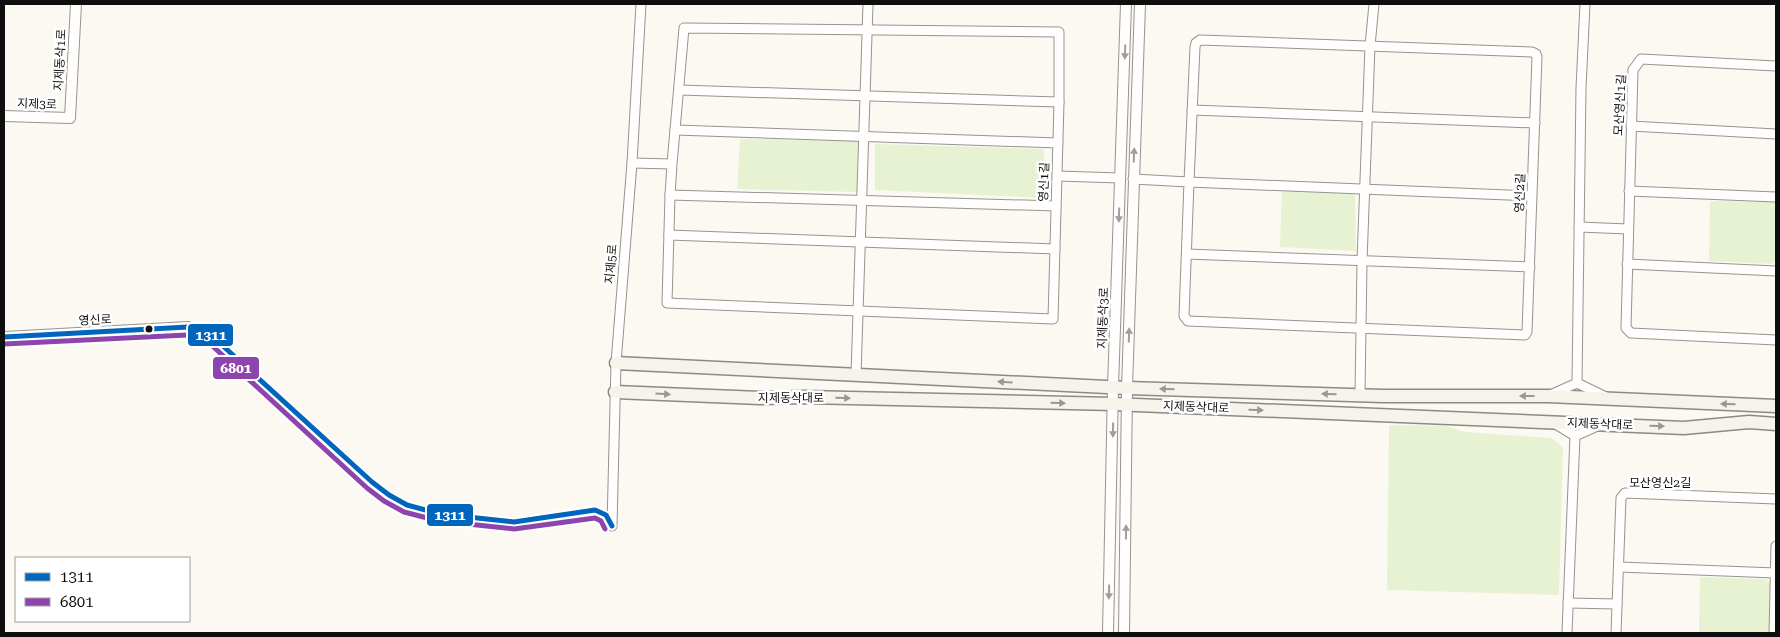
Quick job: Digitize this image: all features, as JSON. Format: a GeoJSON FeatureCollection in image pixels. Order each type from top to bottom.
{"type":"FeatureCollection","features":[{"type":"Feature","properties":{"kind":"main road","name":"지제동삭대로"},"geometry":{"type":"LineString","coordinates":[[616,363],[1127,388],[1360,395],[1548,396],[1776,406]]}},
{"type":"Feature","properties":{"kind":"main road","name":"지제동삭대로"},"geometry":{"type":"LineString","coordinates":[[615,392],[760,398],[805,397],[1127,404],[1684,428],[1749,422],[1776,424]]}},
{"type":"Feature","properties":{"kind":"street","name":"지제동삭1로"},"geometry":{"type":"LineString","coordinates":[[70,118],[76,4]]}},
{"type":"Feature","properties":{"kind":"street","name":"지제5로"},"geometry":{"type":"LineString","coordinates":[[612,526],[616,363],[632,163],[641,4]]}},
{"type":"Feature","properties":{"kind":"street"},"geometry":{"type":"LineString","coordinates":[[856,375],[868,4]]}},
{"type":"Feature","properties":{"kind":"street","name":"지제동삭3로"},"geometry":{"type":"LineString","coordinates":[[1108,633],[1113,387],[1126,4]]}},
{"type":"Feature","properties":{"kind":"street","name":"지제동삭3로"},"geometry":{"type":"LineString","coordinates":[[1124,633],[1127,388],[1140,4]]}},
{"type":"Feature","properties":{"kind":"street"},"geometry":{"type":"LineString","coordinates":[[1360,395],[1364,189],[1370,46],[1374,4]]}},
{"type":"Feature","properties":{"kind":"street"},"geometry":{"type":"LineString","coordinates":[[1577,383],[1581,88],[1585,4]]}},
{"type":"Feature","properties":{"kind":"street","name":"영신1길"},"geometry":{"type":"LineString","coordinates":[[684,28],[1060,32],[1052,319],[667,303],[670,195],[680,90],[684,28]]}},
{"type":"Feature","properties":{"kind":"street","name":"영신2길"},"geometry":{"type":"LineString","coordinates":[[1200,40],[1370,46],[1534,53],[1537,57],[1527,332],[1525,335],[1188,321],[1184,316],[1186,254],[1195,47],[1198,42],[1200,40]]}},
{"type":"Feature","properties":{"kind":"street","name":"모산영신1길"},"geometry":{"type":"LineString","coordinates":[[1776,66],[1641,59],[1633,70],[1626,328],[1631,333],[1776,340]]}},
{"type":"Feature","properties":{"kind":"street"},"geometry":{"type":"LineString","coordinates":[[680,90],[1059,102]]}},
{"type":"Feature","properties":{"kind":"street"},"geometry":{"type":"LineString","coordinates":[[1192,110],[1535,123]]}},
{"type":"Feature","properties":{"kind":"street","name":"지제3로"},"geometry":{"type":"LineString","coordinates":[[4,116],[70,118]]}},
{"type":"Feature","properties":{"kind":"street"},"geometry":{"type":"LineString","coordinates":[[1631,126],[1776,134]]}},
{"type":"Feature","properties":{"kind":"street"},"geometry":{"type":"LineString","coordinates":[[676,130],[1058,143]]}},
{"type":"Feature","properties":{"kind":"street"},"geometry":{"type":"LineString","coordinates":[[632,163],[672,164]]}},
{"type":"Feature","properties":{"kind":"street"},"geometry":{"type":"LineString","coordinates":[[1057,176],[1120,178]]}},
{"type":"Feature","properties":{"kind":"street"},"geometry":{"type":"LineString","coordinates":[[1133,179],[1532,196]]}},
{"type":"Feature","properties":{"kind":"street"},"geometry":{"type":"LineString","coordinates":[[1629,191],[1776,197]]}},
{"type":"Feature","properties":{"kind":"street"},"geometry":{"type":"LineString","coordinates":[[670,195],[1056,206]]}},
{"type":"Feature","properties":{"kind":"street"},"geometry":{"type":"LineString","coordinates":[[1579,227],[1628,229]]}},
{"type":"Feature","properties":{"kind":"street"},"geometry":{"type":"LineString","coordinates":[[669,235],[1055,249]]}},
{"type":"Feature","properties":{"kind":"street"},"geometry":{"type":"LineString","coordinates":[[1186,254],[1530,267]]}},
{"type":"Feature","properties":{"kind":"street"},"geometry":{"type":"LineString","coordinates":[[1627,264],[1776,271]]}},
{"type":"Feature","properties":{"kind":"street","name":"영신로"},"geometry":{"type":"LineString","coordinates":[[4,337],[188,327]]}},
{"type":"Feature","properties":{"kind":"street"},"geometry":{"type":"LineString","coordinates":[[1548,396],[1577,383],[1612,399]]}},
{"type":"Feature","properties":{"kind":"street"},"geometry":{"type":"LineString","coordinates":[[1552,422],[1575,436]]}},
{"type":"Feature","properties":{"kind":"street"},"geometry":{"type":"LineString","coordinates":[[1575,436],[1601,424]]}},
{"type":"Feature","properties":{"kind":"street"},"geometry":{"type":"LineString","coordinates":[[1567,633],[1575,436]]}},
{"type":"Feature","properties":{"kind":"street","name":"모산영신2길"},"geometry":{"type":"LineString","coordinates":[[1616,633],[1621,498],[1625,493],[1776,499]]}},
{"type":"Feature","properties":{"kind":"street"},"geometry":{"type":"LineString","coordinates":[[1774,633],[1776,546]]}},
{"type":"Feature","properties":{"kind":"street"},"geometry":{"type":"LineString","coordinates":[[1619,567],[1776,573]]}},
{"type":"Feature","properties":{"kind":"street"},"geometry":{"type":"LineString","coordinates":[[1568,603],[1617,604]]}},
{"type":"Feature","properties":{"kind":"green space"},"geometry":{"type":"Polygon","coordinates":[[[740,139],[858,141],[857,192],[737,189],[740,139]]]}},
{"type":"Feature","properties":{"kind":"green space"},"geometry":{"type":"Polygon","coordinates":[[[875,144],[1044,149],[1044,198],[875,190],[875,144]]]}},
{"type":"Feature","properties":{"kind":"green space"},"geometry":{"type":"Polygon","coordinates":[[[1282,189],[1355,192],[1356,251],[1280,247],[1282,189]]]}},
{"type":"Feature","properties":{"kind":"green space"},"geometry":{"type":"Polygon","coordinates":[[[1710,201],[1776,202],[1776,260],[1772,264],[1709,261],[1710,201]]]}},
{"type":"Feature","properties":{"kind":"green space"},"geometry":{"type":"Polygon","coordinates":[[[1389,425],[1446,426],[1465,432],[1552,438],[1563,448],[1559,595],[1387,590],[1389,425]]]}},
{"type":"Feature","properties":{"kind":"green space"},"geometry":{"type":"Polygon","coordinates":[[[1700,577],[1766,579],[1770,583],[1769,633],[1699,633],[1700,577]]]}},
{"type":"Feature","properties":{"kind":"transit line","name":"1311"},"geometry":{"type":"LineString","coordinates":[[4,337],[188,327],[201,330],[211,335],[372,482],[389,495],[407,505],[440,514],[514,522],[595,510],[606,515],[612,526]]}},
{"type":"Feature","properties":{"kind":"transit line","name":"6801"},"geometry":{"type":"LineString","coordinates":[[4,344],[187,335],[207,341],[367,488],[384,501],[404,512],[439,521],[514,529],[595,518],[601,521],[605,529]]}}]}
